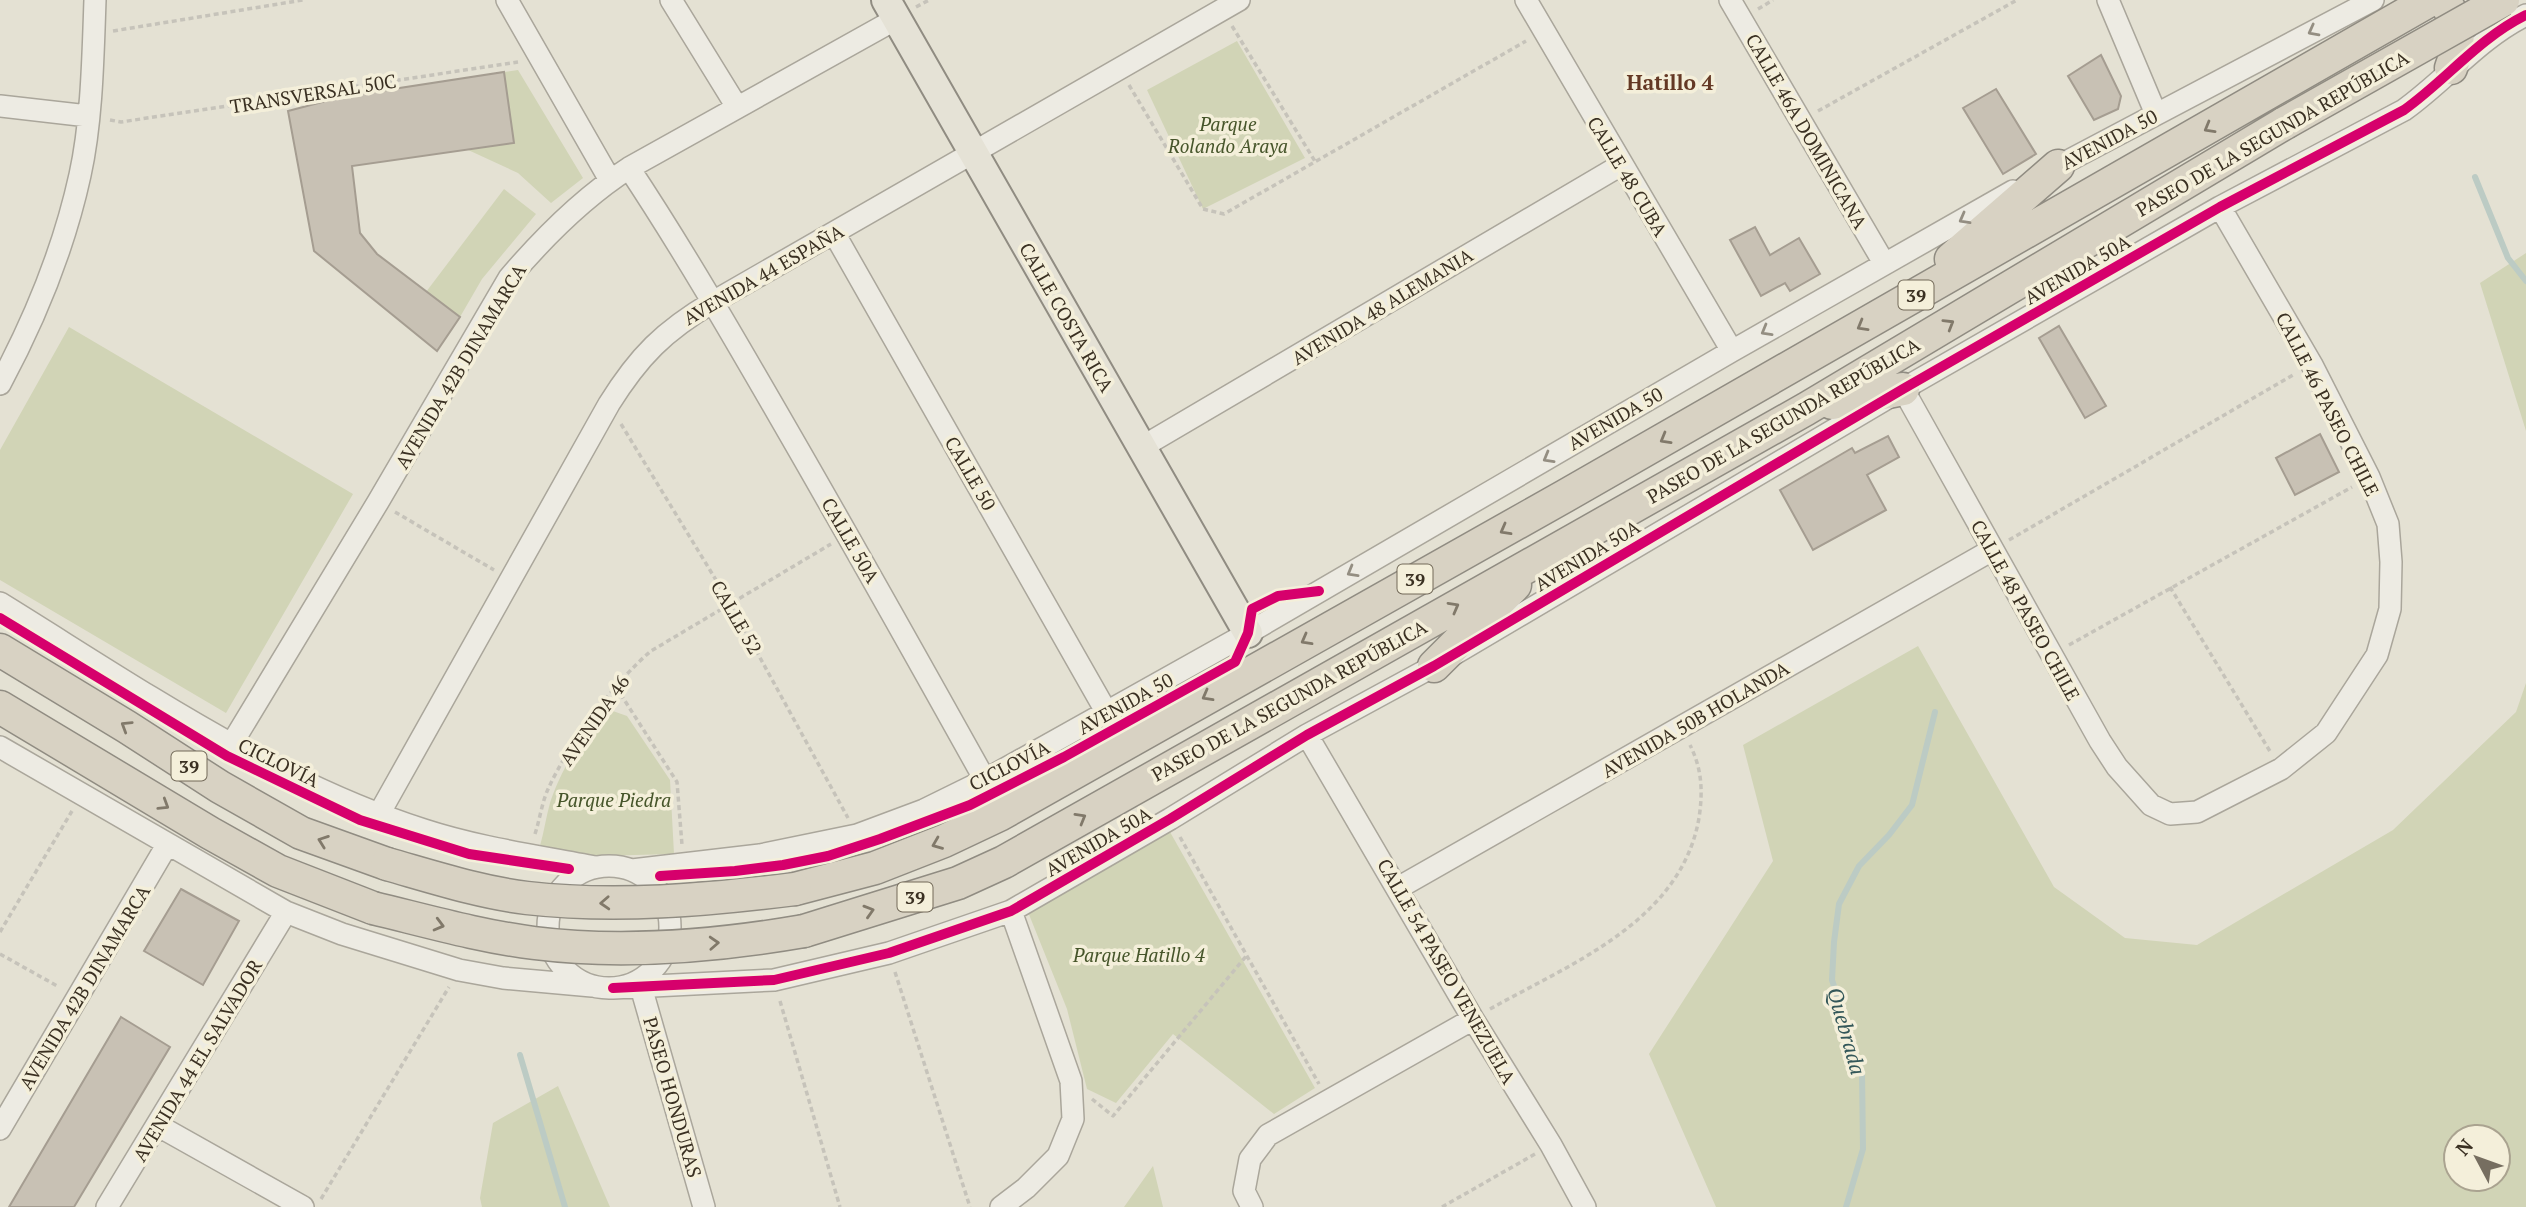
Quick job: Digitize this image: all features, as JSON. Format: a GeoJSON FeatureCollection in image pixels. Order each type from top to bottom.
{"type":"FeatureCollection","features":[{"type":"Feature","properties":{"kind":"highway","name":"PASEO DE LA SEGUNDA REPÚBLICA"},"geometry":{"type":"LineString","coordinates":[[0,650],[128,727],[219,787],[302,833],[387,864],[468,887],[526,898],[588,903],[735,896],[795,889],[876,868],[944,841],[999,815],[1565,496],[2430,0]]}},
{"type":"Feature","properties":{"kind":"highway"},"geometry":{"type":"LineString","coordinates":[[2443,0],[2455,17],[2458,36],[2458,50],[2451,68]]}},
{"type":"Feature","properties":{"kind":"highway","name":"PASEO DE LA SEGUNDA REPÚBLICA"},"geometry":{"type":"LineString","coordinates":[[0,707],[278,871],[373,908],[466,932],[534,943],[608,948],[750,941],[804,931],[958,883],[1004,862],[1806,409],[2285,123],[2503,0]]}},
{"type":"Feature","properties":{"kind":"highway"},"geometry":{"type":"LineString","coordinates":[[1897,306],[2058,166]]}},
{"type":"Feature","properties":{"kind":"highway"},"geometry":{"type":"LineString","coordinates":[[1806,409],[1903,389]]}},
{"type":"Feature","properties":{"kind":"highway"},"geometry":{"type":"LineString","coordinates":[[1434,666],[1541,559]]}},
{"type":"Feature","properties":{"kind":"main road","name":"CALLE COSTA RICA"},"geometry":{"type":"LineString","coordinates":[[891,9],[1248,633]]}},
{"type":"Feature","properties":{"kind":"street"},"geometry":{"type":"LineString","coordinates":[[1,381],[40,299],[66,225],[80,174],[88,116],[95,0]]}},
{"type":"Feature","properties":{"kind":"street"},"geometry":{"type":"LineString","coordinates":[[507,0],[610,180]]}},
{"type":"Feature","properties":{"kind":"street"},"geometry":{"type":"LineString","coordinates":[[671,0],[737,107]]}},
{"type":"Feature","properties":{"kind":"street","name":"CALLE 48 CUBA"},"geometry":{"type":"LineString","coordinates":[[1526,0],[1732,351]]}},
{"type":"Feature","properties":{"kind":"street","name":"CALLE 46A DOMINICANA"},"geometry":{"type":"LineString","coordinates":[[1730,0],[1884,263]]}},
{"type":"Feature","properties":{"kind":"street"},"geometry":{"type":"LineString","coordinates":[[2108,0],[2156,114]]}},
{"type":"Feature","properties":{"kind":"street","name":"AVENIDA 50"},"geometry":{"type":"LineString","coordinates":[[632,870],[760,855],[857,835],[923,810],[985,780],[1248,633],[1884,263],[2058,166],[2373,0]]}},
{"type":"Feature","properties":{"kind":"street","name":"AVENIDA 44 ESPAÑA"},"geometry":{"type":"LineString","coordinates":[[379,814],[609,404],[629,372],[654,345],[682,320],[1231,5]]}},
{"type":"Feature","properties":{"kind":"street","name":"AVENIDA 42B DINAMARCA"},"geometry":{"type":"LineString","coordinates":[[231,745],[509,278],[533,249],[610,180],[737,107],[891,9]]}},
{"type":"Feature","properties":{"kind":"street","name":"AVENIDA 50A"},"geometry":{"type":"LineString","coordinates":[[0,747],[286,912],[342,934],[459,970],[503,978],[603,987],[641,987],[774,980],[889,953],[1011,912],[1307,735],[1434,666],[1903,389],[2220,207],[2404,110],[2484,41],[2526,15]]}},
{"type":"Feature","properties":{"kind":"street"},"geometry":{"type":"LineString","coordinates":[[0,106],[88,116]]}},
{"type":"Feature","properties":{"kind":"street","name":"AVENIDA 48 ALEMANIA"},"geometry":{"type":"LineString","coordinates":[[1142,447],[1621,165]]}},
{"type":"Feature","properties":{"kind":"street","name":"CALLE 50A"},"geometry":{"type":"LineString","coordinates":[[629,168],[680,244],[848,534],[985,780]]}},
{"type":"Feature","properties":{"kind":"street","name":"CALLE 46 PASEO CHILE"},"geometry":{"type":"LineString","coordinates":[[2169,814],[2197,812],[2281,769],[2326,733],[2377,654],[2390,609],[2391,562],[2388,524],[2369,477],[2312,365],[2220,207]]}},
{"type":"Feature","properties":{"kind":"street","name":"CALLE 50"},"geometry":{"type":"LineString","coordinates":[[834,233],[1107,713]]}},
{"type":"Feature","properties":{"kind":"street","name":"CALLE 48 PASEO CHILE"},"geometry":{"type":"LineString","coordinates":[[1903,389],[2117,767],[2151,805],[2169,814]]}},
{"type":"Feature","properties":{"kind":"street","name":"AVENIDA 50B HOLANDA"},"geometry":{"type":"LineString","coordinates":[[1398,888],[1992,550]]}},
{"type":"Feature","properties":{"kind":"street"},"geometry":{"type":"LineString","coordinates":[[0,603],[231,745],[318,788],[379,814],[426,831],[595,867],[612,866],[632,870],[650,880],[663,896],[670,916],[670,936],[663,956],[651,972],[633,983],[603,987],[576,979],[563,967],[553,952],[548,934],[549,917],[560,892],[579,874],[595,867]]}},
{"type":"Feature","properties":{"kind":"street","name":"CALLE 54 PASEO VENEZUELA"},"geometry":{"type":"LineString","coordinates":[[1307,735],[1551,1145],[1585,1207]]}},
{"type":"Feature","properties":{"kind":"street","name":"AVENIDA 42B DINAMARCA"},"geometry":{"type":"LineString","coordinates":[[0,1129],[167,845]]}},
{"type":"Feature","properties":{"kind":"street","name":"AVENIDA 44 EL SALVADOR"},"geometry":{"type":"LineString","coordinates":[[107,1207],[286,912]]}},
{"type":"Feature","properties":{"kind":"street"},"geometry":{"type":"LineString","coordinates":[[1001,1207],[1026,1188],[1058,1156],[1073,1119],[1071,1081],[1011,912]]}},
{"type":"Feature","properties":{"kind":"street","name":"PASEO HONDURAS"},"geometry":{"type":"LineString","coordinates":[[641,987],[704,1207]]}},
{"type":"Feature","properties":{"kind":"street"},"geometry":{"type":"LineString","coordinates":[[1252,1207],[1244,1191],[1250,1160],[1268,1135],[1473,1018]]}},
{"type":"Feature","properties":{"kind":"street"},"geometry":{"type":"LineString","coordinates":[[157,1125],[303,1207]]}},
{"type":"Feature","properties":{"kind":"path"},"geometry":{"type":"LineString","coordinates":[[94,34],[303,0]]}},
{"type":"Feature","properties":{"kind":"path"},"geometry":{"type":"LineString","coordinates":[[1801,121],[2017,0]]}},
{"type":"Feature","properties":{"kind":"path"},"geometry":{"type":"LineString","coordinates":[[1231,5],[1316,163]]}},
{"type":"Feature","properties":{"kind":"path"},"geometry":{"type":"LineString","coordinates":[[1119,68],[1203,209],[1224,214],[1543,31]]}},
{"type":"Feature","properties":{"kind":"path"},"geometry":{"type":"LineString","coordinates":[[1992,550],[2312,365]]}},
{"type":"Feature","properties":{"kind":"path"},"geometry":{"type":"LineString","coordinates":[[2052,655],[2369,477]]}},
{"type":"Feature","properties":{"kind":"path"},"geometry":{"type":"LineString","coordinates":[[378,502],[511,579]]}},
{"type":"Feature","properties":{"kind":"path"},"geometry":{"type":"LineString","coordinates":[[2170,587],[2281,769]]}},
{"type":"Feature","properties":{"kind":"path"},"geometry":{"type":"LineString","coordinates":[[616,687],[677,782],[683,863]]}},
{"type":"Feature","properties":{"kind":"path"},"geometry":{"type":"LineString","coordinates":[[1473,1018],[1618,937],[1653,906],[1680,873],[1695,838],[1702,800],[1699,763],[1681,727]]}},
{"type":"Feature","properties":{"kind":"path"},"geometry":{"type":"LineString","coordinates":[[0,932],[81,796]]}},
{"type":"Feature","properties":{"kind":"path"},"geometry":{"type":"LineString","coordinates":[[1170,819],[1328,1101]]}},
{"type":"Feature","properties":{"kind":"path"},"geometry":{"type":"LineString","coordinates":[[889,953],[970,1207]]}},
{"type":"Feature","properties":{"kind":"path"},"geometry":{"type":"LineString","coordinates":[[0,954],[78,998]]}},
{"type":"Feature","properties":{"kind":"path"},"geometry":{"type":"LineString","coordinates":[[1113,1116],[1247,956]]}},
{"type":"Feature","properties":{"kind":"path"},"geometry":{"type":"LineString","coordinates":[[316,1207],[459,970]]}},
{"type":"Feature","properties":{"kind":"path"},"geometry":{"type":"LineString","coordinates":[[774,980],[840,1207]]}},
{"type":"Feature","properties":{"kind":"path"},"geometry":{"type":"LineString","coordinates":[[1442,1207],[1551,1145]]}},
{"type":"Feature","properties":{"kind":"green space","name":"Parque Rolando Araya"},"geometry":{"type":"Polygon","coordinates":[[[1237,41],[1305,158],[1203,209],[1147,90],[1237,41]]]}},
{"type":"Feature","properties":{"kind":"green space"},"geometry":{"type":"Polygon","coordinates":[[[518,70],[583,178],[551,203],[518,173],[466,149],[504,72],[518,70]]]}},
{"type":"Feature","properties":{"kind":"green space"},"geometry":{"type":"Polygon","coordinates":[[[504,189],[536,214],[482,279],[460,317],[426,292],[504,189]]]}},
{"type":"Feature","properties":{"kind":"green space"},"geometry":{"type":"Polygon","coordinates":[[[2526,253],[2526,431],[2480,283],[2526,253]]]}},
{"type":"Feature","properties":{"kind":"green space"},"geometry":{"type":"Polygon","coordinates":[[[69,327],[353,494],[226,713],[0,580],[0,450],[69,327]]]}},
{"type":"Feature","properties":{"kind":"green space"},"geometry":{"type":"Polygon","coordinates":[[[1918,646],[2054,887],[2125,938],[2197,945],[2393,830],[2516,712],[2526,683],[2526,1207],[1716,1207],[1649,1054],[1773,861],[1743,745],[1918,646]]]}},
{"type":"Feature","properties":{"kind":"green space","name":"Parque Piedra"},"geometry":{"type":"Polygon","coordinates":[[[610,710],[627,716],[670,780],[674,854],[595,856],[540,846],[550,803],[566,765],[582,739],[610,710]]]}},
{"type":"Feature","properties":{"kind":"green space","name":"Parque Hatillo 4"},"geometry":{"type":"Polygon","coordinates":[[[1170,832],[1315,1088],[1274,1114],[1173,1034],[1116,1103],[1087,1089],[1067,1009],[1028,912],[1170,832]]]}},
{"type":"Feature","properties":{"kind":"green space"},"geometry":{"type":"Polygon","coordinates":[[[558,1086],[610,1207],[482,1207],[480,1198],[493,1123],[558,1086]]]}},
{"type":"Feature","properties":{"kind":"green space"},"geometry":{"type":"Polygon","coordinates":[[[1153,1166],[1163,1207],[1124,1207],[1153,1166]]]}},
{"type":"Feature","properties":{"kind":"building"},"geometry":{"type":"Polygon","coordinates":[[[2101,55],[2121,96],[2118,109],[2094,120],[2068,76],[2101,55]]]}},
{"type":"Feature","properties":{"kind":"building"},"geometry":{"type":"Polygon","coordinates":[[[504,72],[514,143],[352,166],[360,233],[377,254],[460,317],[437,351],[314,251],[288,111],[341,97],[504,72]]]}},
{"type":"Feature","properties":{"kind":"building"},"geometry":{"type":"Polygon","coordinates":[[[1996,89],[2036,154],[2003,174],[1963,108],[1996,89]]]}},
{"type":"Feature","properties":{"kind":"building"},"geometry":{"type":"Polygon","coordinates":[[[1755,227],[1770,255],[1799,238],[1820,274],[1790,291],[1785,283],[1761,296],[1730,240],[1755,227]]]}},
{"type":"Feature","properties":{"kind":"building"},"geometry":{"type":"Polygon","coordinates":[[[2059,326],[2106,406],[2085,418],[2039,338],[2059,326]]]}},
{"type":"Feature","properties":{"kind":"building"},"geometry":{"type":"Polygon","coordinates":[[[2320,434],[2339,472],[2295,495],[2276,458],[2320,434]]]}},
{"type":"Feature","properties":{"kind":"building"},"geometry":{"type":"Polygon","coordinates":[[[1888,436],[1899,457],[1867,475],[1886,510],[1813,550],[1780,490],[1852,448],[1855,453],[1888,436]]]}},
{"type":"Feature","properties":{"kind":"building"},"geometry":{"type":"Polygon","coordinates":[[[181,889],[239,921],[203,985],[144,951],[181,889]]]}},
{"type":"Feature","properties":{"kind":"building"},"geometry":{"type":"Polygon","coordinates":[[[121,1017],[170,1047],[74,1207],[9,1207],[121,1017]]]}},
{"type":"Feature","properties":{"kind":"waterway","name":"Quebrada"},"geometry":{"type":"LineString","coordinates":[[2475,177],[2508,258],[2526,281]]}},
{"type":"Feature","properties":{"kind":"waterway","name":"Quebrada"},"geometry":{"type":"LineString","coordinates":[[1846,1207],[1863,1149],[1862,1072],[1832,980],[1839,904],[1859,866],[1889,835],[1912,805],[1935,712]]}},
{"type":"Feature","properties":{"kind":"waterway"},"geometry":{"type":"LineString","coordinates":[[520,1055],[565,1207]]}},
{"type":"Feature","properties":{"kind":"cycle path"},"geometry":{"type":"LineString","coordinates":[[613,988],[774,980],[889,953],[1011,911],[1170,819],[1307,735],[1434,666],[1903,389],[2220,207],[2404,110],[2493,35],[2526,15]]}},
{"type":"Feature","properties":{"kind":"cycle path","name":"CICLOVÍA"},"geometry":{"type":"LineString","coordinates":[[660,876],[735,871],[828,856],[970,805],[1064,757],[1235,662],[1248,633],[1252,609],[1278,596],[1319,591]]}},
{"type":"Feature","properties":{"kind":"cycle path","name":"CICLOVÍA"},"geometry":{"type":"LineString","coordinates":[[0,618],[227,756],[360,820],[469,854],[569,869]]}},
{"type":"Feature","properties":{"kind":"district","name":"Hatillo 4"},"geometry":{"type":"Point","coordinates":[1670,82]}}]}
